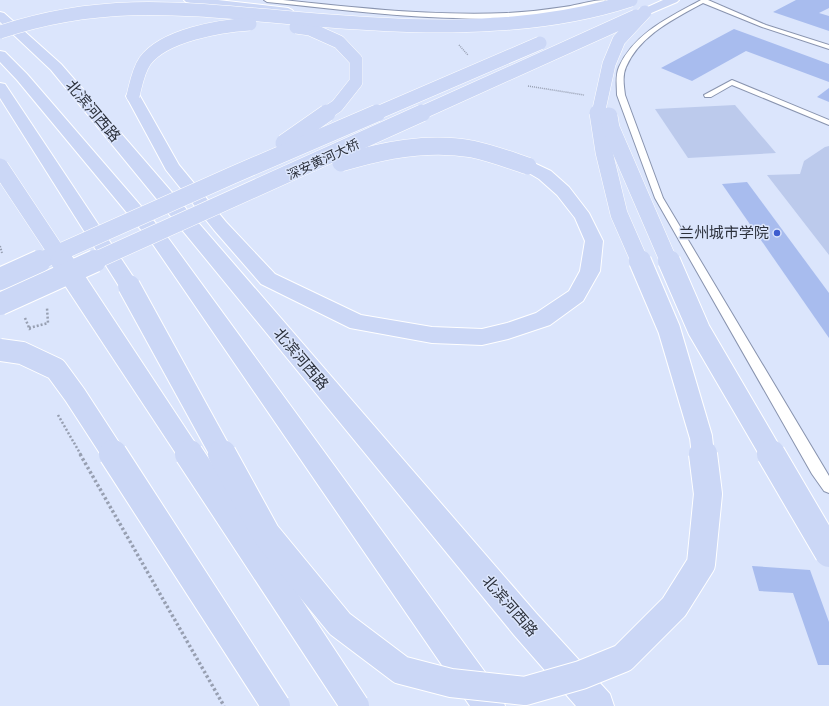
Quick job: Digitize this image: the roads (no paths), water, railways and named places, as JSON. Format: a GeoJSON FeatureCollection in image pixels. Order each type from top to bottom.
{"type":"FeatureCollection","features":[{"type":"Feature","properties":{"kind":"main road"},"geometry":{"type":"LineString","coordinates":[[190,0],[384,24]]}},
{"type":"Feature","properties":{"kind":"main road"},"geometry":{"type":"LineString","coordinates":[[0,32],[21,22],[65,9],[110,3],[152,4],[293,18],[384,24],[440,25],[504,23],[543,19],[595,11],[631,0]]}},
{"type":"Feature","properties":{"kind":"main road"},"geometry":{"type":"LineString","coordinates":[[0,87],[129,286],[266,534],[340,624],[401,670],[451,683],[525,691],[581,675],[623,658],[674,607],[701,564],[708,494],[701,437],[669,329],[619,214],[604,152],[598,112],[603,83],[619,40],[643,6],[673,0]]}},
{"type":"Feature","properties":{"kind":"main road","name":"深安黄河大桥"},"geometry":{"type":"LineString","coordinates":[[0,279],[233,175],[643,6]]}},
{"type":"Feature","properties":{"kind":"main road","name":"深安黄河大桥"},"geometry":{"type":"LineString","coordinates":[[0,304],[247,193],[643,6]]}},
{"type":"Feature","properties":{"kind":"main road","name":"北滨河西路"},"geometry":{"type":"LineString","coordinates":[[0,16],[56,67],[525,624],[598,706]]}},
{"type":"Feature","properties":{"kind":"main road"},"geometry":{"type":"LineString","coordinates":[[233,175],[293,137],[337,106],[356,82],[356,60],[339,42],[310,29],[272,24],[230,25],[200,31],[172,42],[149,57],[139,74],[133,96],[172,167],[220,226],[268,278],[356,322],[432,335],[482,337],[508,331],[543,319],[576,296],[590,271],[594,241],[583,217],[563,191],[545,175],[528,166],[499,156],[471,149],[420,146],[372,153],[247,193]]}},
{"type":"Feature","properties":{"kind":"main road"},"geometry":{"type":"LineString","coordinates":[[0,55],[27,83],[159,239],[489,706]]}},
{"type":"Feature","properties":{"kind":"main road"},"geometry":{"type":"LineString","coordinates":[[603,83],[611,128],[699,330],[829,553]]}},
{"type":"Feature","properties":{"kind":"main road"},"geometry":{"type":"LineString","coordinates":[[119,141],[172,167]]}},
{"type":"Feature","properties":{"kind":"main road"},"geometry":{"type":"LineString","coordinates":[[0,167],[355,706]]}},
{"type":"Feature","properties":{"kind":"main road"},"geometry":{"type":"LineString","coordinates":[[220,226],[235,280]]}},
{"type":"Feature","properties":{"kind":"main road"},"geometry":{"type":"LineString","coordinates":[[0,350],[22,353],[56,369],[79,401],[276,706]]}},
{"type":"Feature","properties":{"kind":"lane"},"geometry":{"type":"LineString","coordinates":[[267,0],[384,13],[457,16],[534,14],[603,0]]}},
{"type":"Feature","properties":{"kind":"lane"},"geometry":{"type":"LineString","coordinates":[[829,47],[764,26],[704,0],[661,24],[638,44],[622,68],[620,80],[621,95],[659,198],[817,470],[829,487]]}},
{"type":"Feature","properties":{"kind":"lane"},"geometry":{"type":"LineString","coordinates":[[708,95],[732,82],[829,123]]}},
{"type":"Feature","properties":{"kind":"place","name":"兰州城市学院"},"geometry":{"type":"Point","coordinates":[777,233]}}]}
